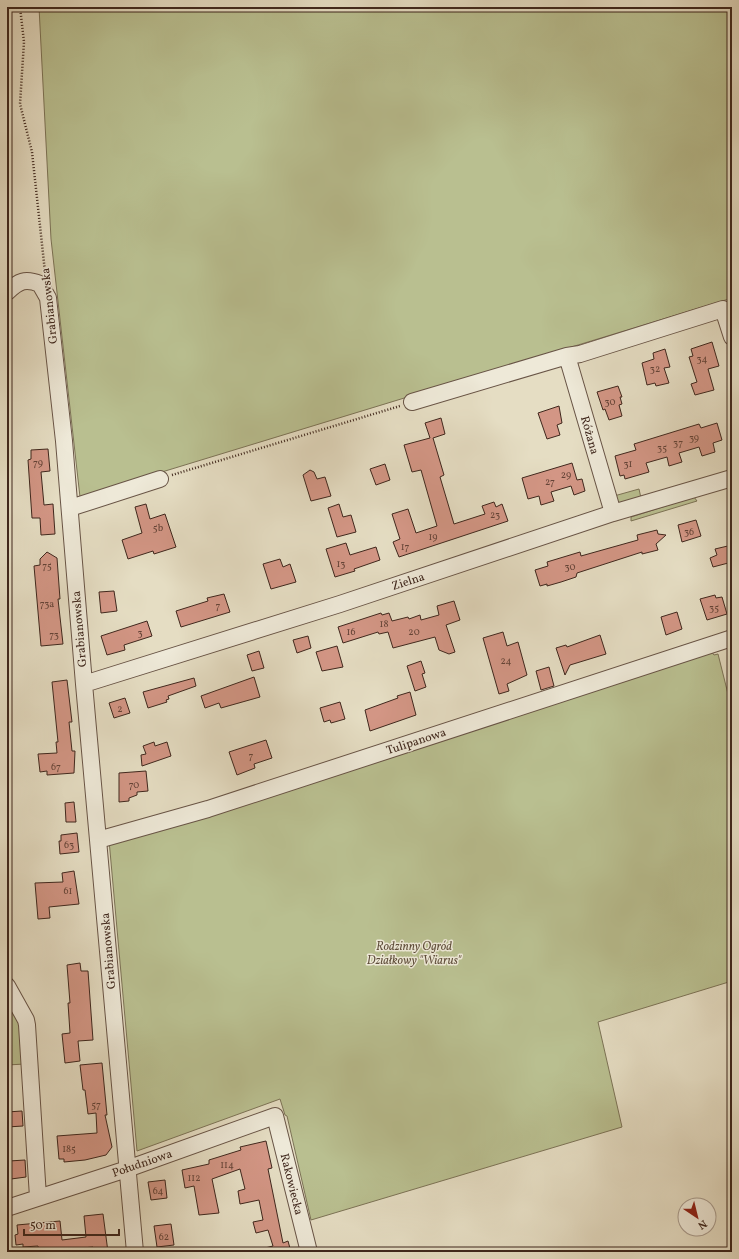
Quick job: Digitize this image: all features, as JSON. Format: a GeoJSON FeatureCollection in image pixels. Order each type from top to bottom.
{"type":"FeatureCollection","features":[{"type":"Feature","properties":{"kind":"street","name":"Grabianowska"},"geometry":{"type":"LineString","coordinates":[[7,292],[17,282],[31,280],[40,284],[48,298],[64,440],[84,684],[135,1252]]}},
{"type":"Feature","properties":{"kind":"street"},"geometry":{"type":"LineString","coordinates":[[412,402],[567,356],[580,354],[723,309],[732,337]]}},
{"type":"Feature","properties":{"kind":"street","name":"Różana"},"geometry":{"type":"LineString","coordinates":[[567,356],[613,514]]}},
{"type":"Feature","properties":{"kind":"street","name":"Zielna"},"geometry":{"type":"LineString","coordinates":[[84,684],[340,604],[613,514],[732,478]]}},
{"type":"Feature","properties":{"kind":"street"},"geometry":{"type":"LineString","coordinates":[[70,508],[160,479]]}},
{"type":"Feature","properties":{"kind":"street","name":"Tulipanowa"},"geometry":{"type":"LineString","coordinates":[[98,840],[215,806],[732,638]]}},
{"type":"Feature","properties":{"kind":"street"},"geometry":{"type":"LineString","coordinates":[[7,986],[28,1025],[38,1197]]}},
{"type":"Feature","properties":{"kind":"street","name":"Południowa"},"geometry":{"type":"LineString","coordinates":[[7,1208],[127,1169],[275,1116]]}},
{"type":"Feature","properties":{"kind":"street","name":"Rakowiecka"},"geometry":{"type":"LineString","coordinates":[[275,1116],[310,1252]]}},
{"type":"Feature","properties":{"kind":"path","name":"Grabianowska"},"geometry":{"type":"LineString","coordinates":[[20,7],[24,42],[20,104],[32,152],[45,276]]}},
{"type":"Feature","properties":{"kind":"path"},"geometry":{"type":"LineString","coordinates":[[160,479],[412,402]]}},
{"type":"Feature","properties":{"kind":"green space"},"geometry":{"type":"Polygon","coordinates":[[[39,7],[732,7],[732,298],[80,497],[51,239],[39,7]]]}},
{"type":"Feature","properties":{"kind":"green space"},"geometry":{"type":"Polygon","coordinates":[[[639,489],[641,498],[625,505],[617,503],[614,496],[639,489]]]}},
{"type":"Feature","properties":{"kind":"green space"},"geometry":{"type":"Polygon","coordinates":[[[694,497],[697,501],[631,521],[631,517],[694,497]]]}},
{"type":"Feature","properties":{"kind":"green space","name":"Rodzinny Ogród Działkowy \"Wiarus\""},"geometry":{"type":"Polygon","coordinates":[[[711,651],[714,655],[718,654],[732,710],[732,981],[598,1022],[622,1127],[311,1220],[287,1116],[285,1115],[280,1099],[137,1151],[109,840],[711,651]]]}},
{"type":"Feature","properties":{"kind":"green space"},"geometry":{"type":"Polygon","coordinates":[[[7,994],[22,1022],[25,1064],[7,1065],[7,994]]]}},
{"type":"Feature","properties":{"kind":"building"},"geometry":{"type":"Polygon","coordinates":[[[712,342],[719,366],[708,369],[714,390],[695,395],[691,384],[697,382],[689,357],[693,356],[691,349],[712,342]]]}},
{"type":"Feature","properties":{"kind":"building"},"geometry":{"type":"Polygon","coordinates":[[[665,349],[670,367],[664,368],[669,383],[656,386],[655,383],[647,385],[642,363],[654,359],[653,353],[665,349]]]}},
{"type":"Feature","properties":{"kind":"building"},"geometry":{"type":"Polygon","coordinates":[[[618,386],[622,397],[620,397],[622,404],[619,405],[622,416],[609,420],[605,409],[603,410],[597,392],[618,386]]]}},
{"type":"Feature","properties":{"kind":"building"},"geometry":{"type":"Polygon","coordinates":[[[559,406],[562,423],[557,425],[560,435],[547,439],[538,413],[559,406]]]}},
{"type":"Feature","properties":{"kind":"building"},"geometry":{"type":"Polygon","coordinates":[[[441,418],[445,434],[433,438],[444,475],[440,477],[454,524],[485,514],[482,506],[494,502],[496,507],[502,504],[508,521],[399,557],[393,542],[400,539],[392,514],[408,509],[416,533],[437,526],[421,470],[412,472],[404,445],[430,438],[425,423],[441,418]]]}},
{"type":"Feature","properties":{"kind":"building"},"geometry":{"type":"Polygon","coordinates":[[[717,423],[722,440],[713,443],[715,452],[702,456],[699,447],[679,453],[682,462],[669,466],[667,457],[646,463],[649,472],[625,479],[624,475],[620,476],[615,456],[636,450],[634,444],[699,424],[701,428],[717,423]]]}},
{"type":"Feature","properties":{"kind":"building"},"geometry":{"type":"Polygon","coordinates":[[[48,449],[50,471],[41,472],[44,505],[53,504],[55,534],[41,535],[40,518],[32,518],[28,460],[31,459],[31,450],[48,449]]]}},
{"type":"Feature","properties":{"kind":"building"},"geometry":{"type":"Polygon","coordinates":[[[572,463],[577,480],[582,479],[585,491],[574,495],[571,486],[551,492],[554,501],[541,505],[539,496],[528,499],[522,478],[572,463]]]}},
{"type":"Feature","properties":{"kind":"building"},"geometry":{"type":"Polygon","coordinates":[[[385,464],[390,480],[376,485],[370,469],[385,464]]]}},
{"type":"Feature","properties":{"kind":"building"},"geometry":{"type":"Polygon","coordinates":[[[310,470],[314,472],[317,479],[325,477],[331,496],[311,501],[303,475],[310,470]]]}},
{"type":"Feature","properties":{"kind":"building"},"geometry":{"type":"Polygon","coordinates":[[[146,504],[150,519],[165,514],[176,547],[154,554],[153,551],[128,559],[122,540],[142,533],[135,507],[146,504]]]}},
{"type":"Feature","properties":{"kind":"building"},"geometry":{"type":"Polygon","coordinates":[[[339,504],[343,517],[351,515],[356,532],[337,537],[328,508],[339,504]]]}},
{"type":"Feature","properties":{"kind":"building"},"geometry":{"type":"Polygon","coordinates":[[[696,520],[701,536],[682,542],[678,525],[696,520]]]}},
{"type":"Feature","properties":{"kind":"building"},"geometry":{"type":"Polygon","coordinates":[[[657,530],[658,534],[666,535],[656,544],[658,550],[642,554],[642,552],[577,573],[576,577],[561,582],[547,586],[547,584],[540,586],[535,570],[548,566],[547,562],[580,552],[581,556],[638,540],[637,535],[657,530]]]}},
{"type":"Feature","properties":{"kind":"building"},"geometry":{"type":"Polygon","coordinates":[[[346,543],[350,555],[376,547],[380,560],[354,569],[355,571],[335,577],[326,549],[346,543]]]}},
{"type":"Feature","properties":{"kind":"building"},"geometry":{"type":"Polygon","coordinates":[[[732,545],[732,562],[713,567],[710,558],[717,555],[715,549],[732,545]]]}},
{"type":"Feature","properties":{"kind":"building"},"geometry":{"type":"Polygon","coordinates":[[[47,552],[57,558],[60,599],[58,599],[63,644],[41,646],[34,566],[40,565],[40,559],[47,552]]]}},
{"type":"Feature","properties":{"kind":"building"},"geometry":{"type":"Polygon","coordinates":[[[280,559],[283,567],[290,564],[296,582],[271,589],[263,564],[280,559]]]}},
{"type":"Feature","properties":{"kind":"building"},"geometry":{"type":"Polygon","coordinates":[[[114,591],[117,611],[101,613],[99,592],[114,591]]]}},
{"type":"Feature","properties":{"kind":"building"},"geometry":{"type":"Polygon","coordinates":[[[224,594],[230,612],[181,627],[176,611],[208,601],[207,598],[224,594]]]}},
{"type":"Feature","properties":{"kind":"building"},"geometry":{"type":"Polygon","coordinates":[[[715,595],[716,598],[722,597],[727,614],[707,620],[700,599],[715,595]]]}},
{"type":"Feature","properties":{"kind":"building"},"geometry":{"type":"Polygon","coordinates":[[[454,601],[460,620],[446,625],[455,652],[449,654],[439,650],[435,637],[393,648],[388,632],[379,634],[378,632],[343,643],[338,627],[381,613],[382,615],[389,613],[392,621],[408,617],[409,619],[420,615],[421,620],[439,615],[437,606],[454,601]]]}},
{"type":"Feature","properties":{"kind":"building"},"geometry":{"type":"Polygon","coordinates":[[[677,612],[682,629],[666,635],[661,617],[677,612]]]}},
{"type":"Feature","properties":{"kind":"building"},"geometry":{"type":"Polygon","coordinates":[[[147,621],[152,636],[124,645],[125,650],[107,655],[101,636],[147,621]]]}},
{"type":"Feature","properties":{"kind":"building"},"geometry":{"type":"Polygon","coordinates":[[[503,632],[507,646],[518,642],[527,675],[507,684],[509,691],[499,694],[483,638],[503,632]]]}},
{"type":"Feature","properties":{"kind":"building"},"geometry":{"type":"Polygon","coordinates":[[[600,635],[606,654],[570,665],[565,675],[556,648],[566,645],[567,647],[600,635]]]}},
{"type":"Feature","properties":{"kind":"building"},"geometry":{"type":"Polygon","coordinates":[[[308,636],[311,648],[297,653],[293,640],[308,636]]]}},
{"type":"Feature","properties":{"kind":"building"},"geometry":{"type":"Polygon","coordinates":[[[337,646],[343,667],[322,671],[316,652],[337,646]]]}},
{"type":"Feature","properties":{"kind":"building"},"geometry":{"type":"Polygon","coordinates":[[[259,651],[264,668],[252,671],[247,655],[259,651]]]}},
{"type":"Feature","properties":{"kind":"building"},"geometry":{"type":"Polygon","coordinates":[[[421,661],[425,673],[422,674],[426,687],[415,691],[407,666],[421,661]]]}},
{"type":"Feature","properties":{"kind":"building"},"geometry":{"type":"Polygon","coordinates":[[[549,667],[554,686],[541,690],[536,671],[549,667]]]}},
{"type":"Feature","properties":{"kind":"building"},"geometry":{"type":"Polygon","coordinates":[[[254,677],[260,697],[221,708],[219,703],[205,708],[201,696],[254,677]]]}},
{"type":"Feature","properties":{"kind":"building"},"geometry":{"type":"Polygon","coordinates":[[[194,678],[196,686],[168,696],[169,699],[166,700],[167,702],[148,708],[143,692],[194,678]]]}},
{"type":"Feature","properties":{"kind":"building"},"geometry":{"type":"Polygon","coordinates":[[[67,680],[72,722],[69,722],[72,751],[75,751],[74,773],[47,775],[47,771],[40,772],[38,754],[57,753],[56,742],[58,742],[52,682],[67,680]]]}},
{"type":"Feature","properties":{"kind":"building"},"geometry":{"type":"Polygon","coordinates":[[[410,692],[416,715],[370,731],[365,710],[410,692]]]}},
{"type":"Feature","properties":{"kind":"building"},"geometry":{"type":"Polygon","coordinates":[[[125,698],[130,713],[114,718],[109,703],[125,698]]]}},
{"type":"Feature","properties":{"kind":"building"},"geometry":{"type":"Polygon","coordinates":[[[340,702],[345,719],[331,723],[330,720],[324,722],[320,708],[340,702]]]}},
{"type":"Feature","properties":{"kind":"building"},"geometry":{"type":"Polygon","coordinates":[[[266,740],[272,758],[254,764],[255,768],[237,775],[229,752],[266,740]]]}},
{"type":"Feature","properties":{"kind":"building"},"geometry":{"type":"Polygon","coordinates":[[[154,742],[155,746],[167,742],[171,756],[142,766],[141,755],[146,754],[143,746],[154,742]]]}},
{"type":"Feature","properties":{"kind":"building"},"geometry":{"type":"Polygon","coordinates":[[[146,771],[148,791],[137,792],[137,795],[129,798],[129,801],[119,802],[119,773],[146,771]]]}},
{"type":"Feature","properties":{"kind":"building"},"geometry":{"type":"Polygon","coordinates":[[[74,802],[76,822],[66,822],[65,803],[74,802]]]}},
{"type":"Feature","properties":{"kind":"building"},"geometry":{"type":"Polygon","coordinates":[[[77,833],[79,852],[60,854],[59,841],[61,841],[61,835],[77,833]]]}},
{"type":"Feature","properties":{"kind":"building"},"geometry":{"type":"Polygon","coordinates":[[[74,871],[79,904],[49,907],[50,918],[38,919],[35,883],[63,882],[62,873],[74,871]]]}},
{"type":"Feature","properties":{"kind":"building"},"geometry":{"type":"Polygon","coordinates":[[[80,963],[81,971],[88,971],[93,1040],[78,1041],[80,1061],[65,1063],[62,1034],[70,1033],[68,1003],[70,1003],[67,965],[80,963]]]}},
{"type":"Feature","properties":{"kind":"building"},"geometry":{"type":"Polygon","coordinates":[[[102,1063],[107,1115],[105,1115],[112,1147],[106,1155],[85,1160],[64,1162],[64,1159],[59,1159],[57,1136],[97,1133],[96,1113],[88,1114],[80,1065],[102,1063]]]}},
{"type":"Feature","properties":{"kind":"building"},"geometry":{"type":"Polygon","coordinates":[[[22,1111],[23,1126],[7,1127],[7,1112],[22,1111]]]}},
{"type":"Feature","properties":{"kind":"building"},"geometry":{"type":"Polygon","coordinates":[[[266,1141],[272,1168],[268,1169],[283,1243],[288,1241],[291,1252],[261,1252],[261,1249],[273,1246],[268,1230],[256,1233],[253,1222],[263,1220],[259,1200],[240,1204],[238,1191],[245,1189],[240,1169],[212,1179],[219,1213],[199,1215],[194,1186],[185,1188],[182,1170],[209,1164],[209,1160],[241,1150],[240,1147],[266,1141]]]}},
{"type":"Feature","properties":{"kind":"building"},"geometry":{"type":"Polygon","coordinates":[[[25,1160],[26,1177],[11,1179],[9,1161],[25,1160]]]}},
{"type":"Feature","properties":{"kind":"building"},"geometry":{"type":"Polygon","coordinates":[[[165,1180],[167,1198],[151,1200],[148,1182],[165,1180]]]}},
{"type":"Feature","properties":{"kind":"building"},"geometry":{"type":"Polygon","coordinates":[[[103,1214],[108,1252],[94,1252],[93,1247],[39,1252],[38,1246],[23,1247],[23,1244],[16,1245],[15,1235],[18,1234],[17,1225],[60,1221],[62,1240],[86,1237],[84,1216],[103,1214]]]}},
{"type":"Feature","properties":{"kind":"building"},"geometry":{"type":"Polygon","coordinates":[[[171,1224],[174,1245],[157,1247],[154,1226],[171,1224]]]}}]}
